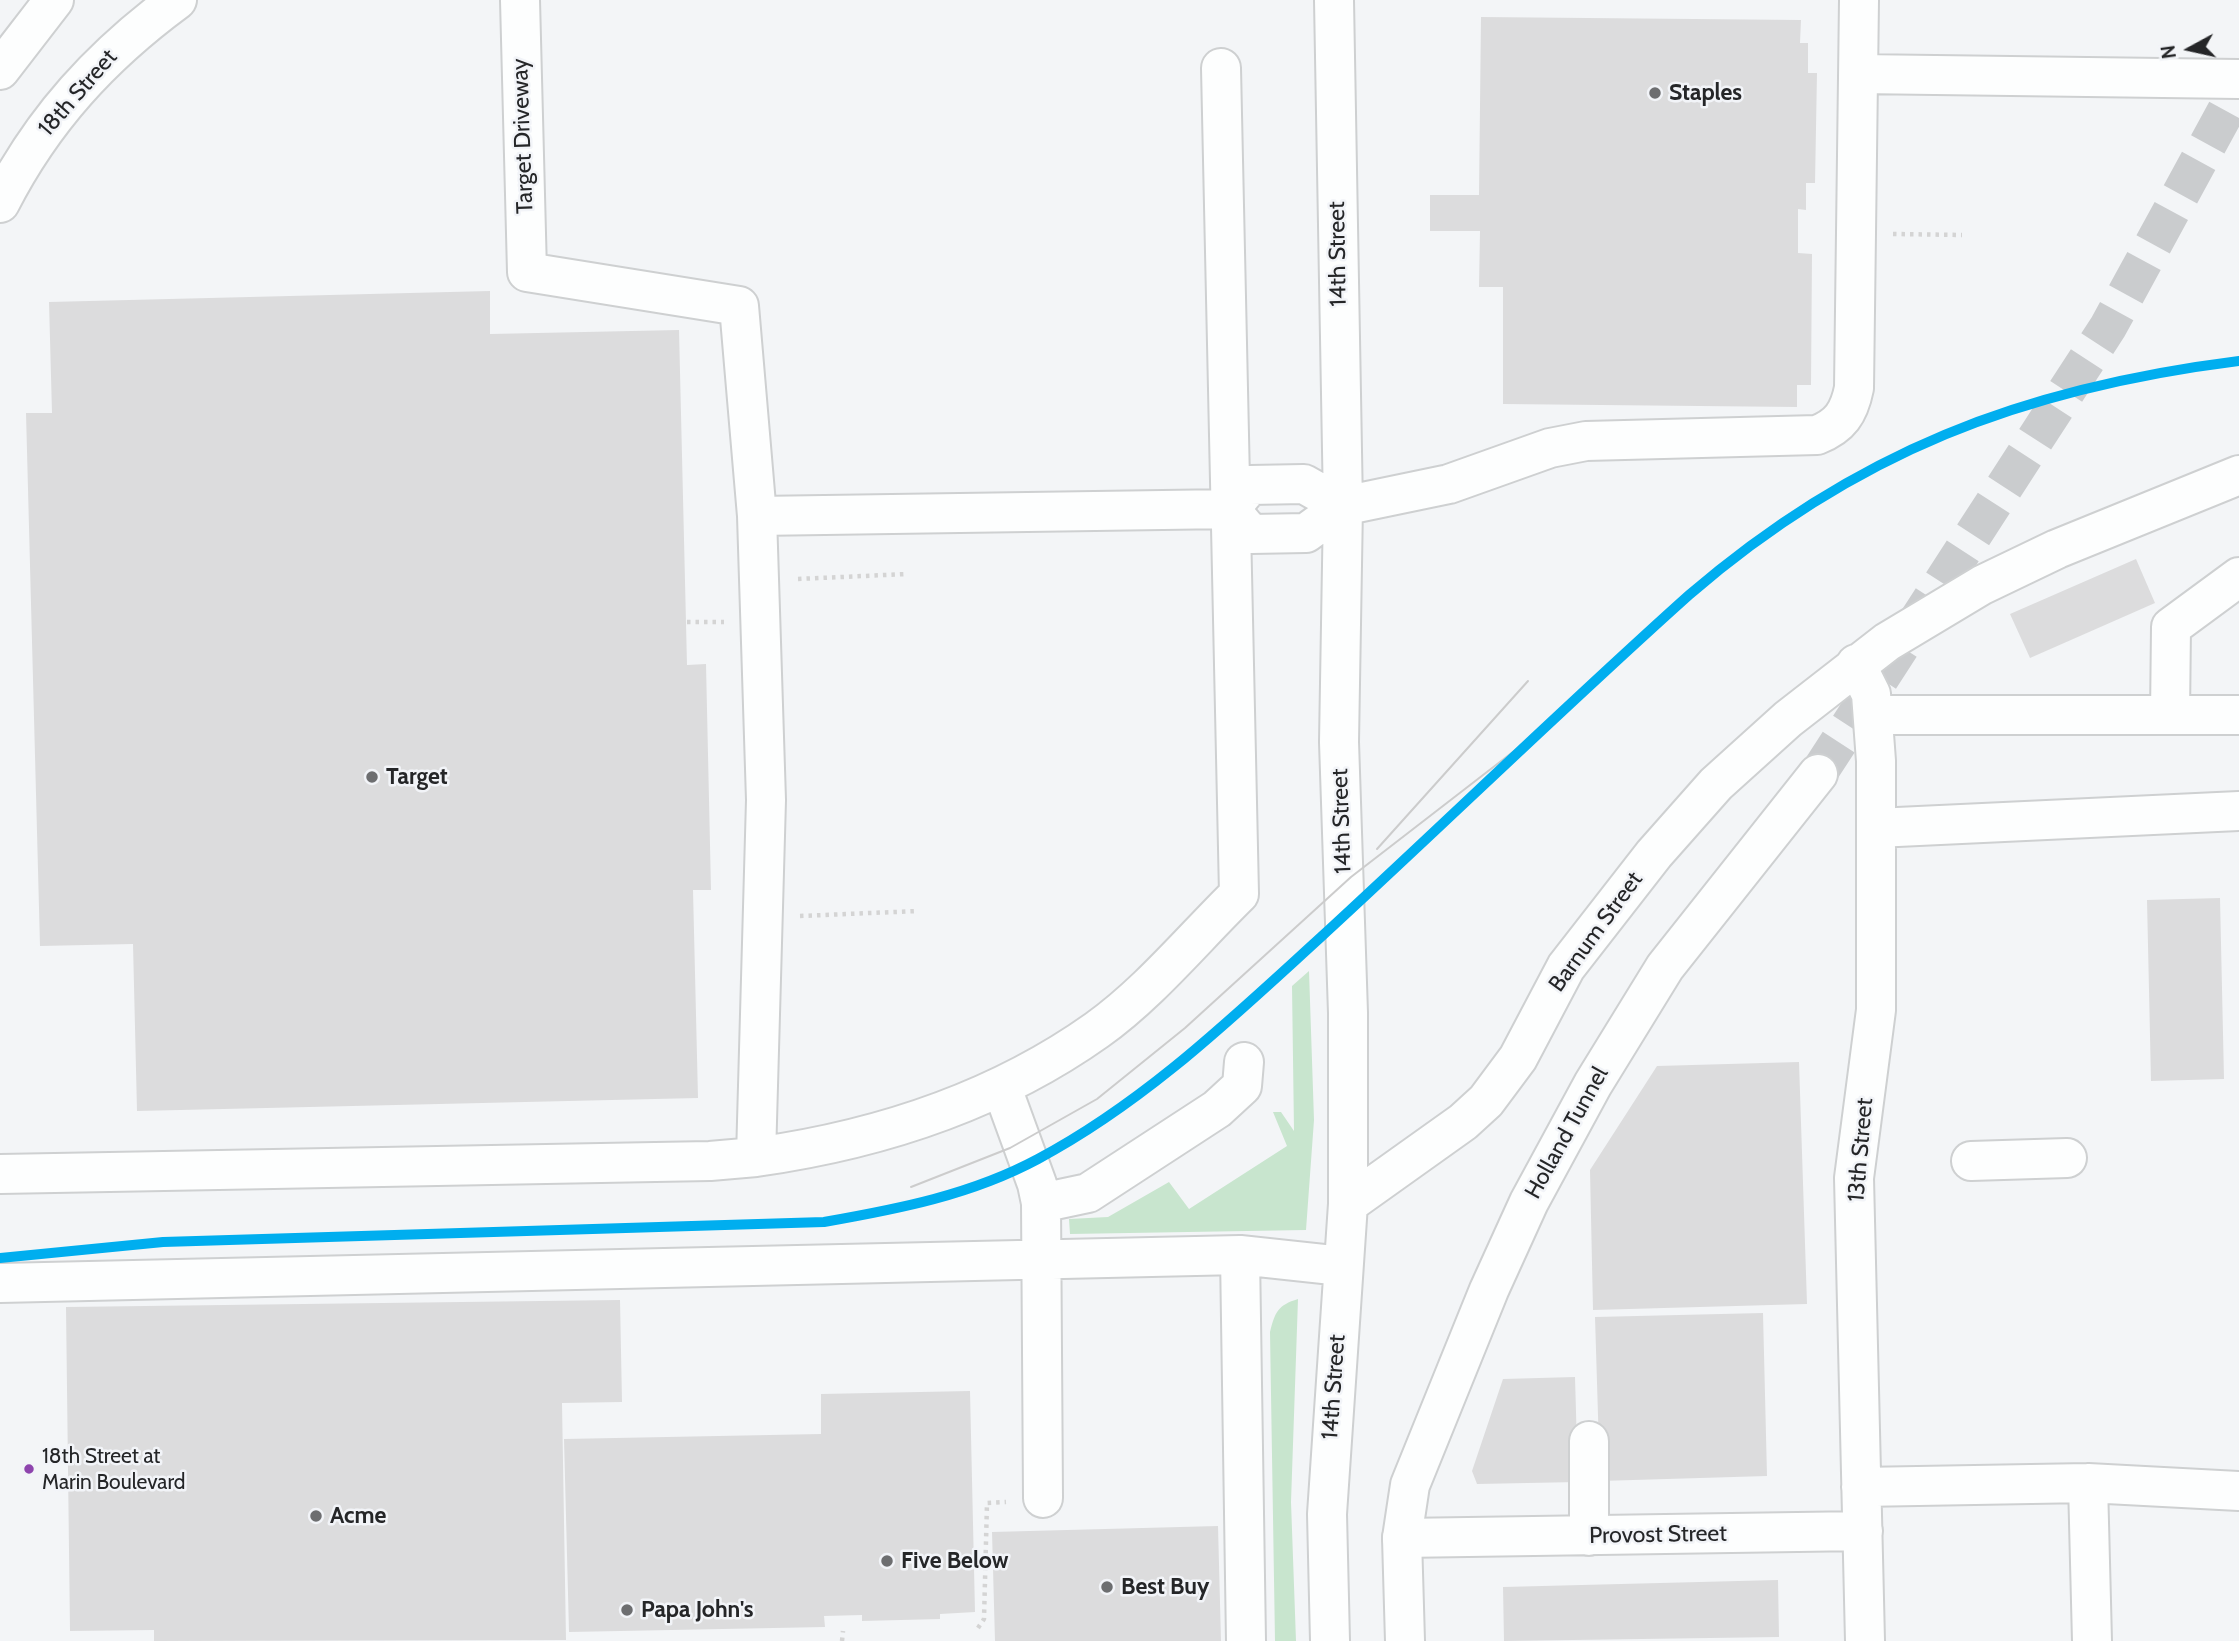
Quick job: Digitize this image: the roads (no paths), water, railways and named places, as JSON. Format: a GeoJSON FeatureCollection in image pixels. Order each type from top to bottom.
{"type":"FeatureCollection","features":[{"type":"Feature","properties":{"kind":"main road"},"geometry":{"type":"LineString","coordinates":[[0,71],[54,0]]}},
{"type":"Feature","properties":{"kind":"main road","name":"18th Street"},"geometry":{"type":"LineString","coordinates":[[0,203],[41,132],[63,103],[111,52],[177,0]]}},
{"type":"Feature","properties":{"kind":"main road","name":"Target Driveway"},"geometry":{"type":"LineString","coordinates":[[520,0],[527,272],[739,306],[757,516]]}},
{"type":"Feature","properties":{"kind":"main road","name":"14th Street"},"geometry":{"type":"LineString","coordinates":[[1330,1641],[1326,1514],[1348,1204],[1348,1013],[1339,728],[1343,506],[1334,0]]}},
{"type":"Feature","properties":{"kind":"main road"},"geometry":{"type":"LineString","coordinates":[[756,1157],[766,800],[757,516],[1230,509],[1250,485],[1304,484],[1343,506],[1449,484],[1550,448],[1586,441],[1816,435],[1839,424],[1846,413],[1854,388],[1859,0]]}},
{"type":"Feature","properties":{"kind":"main road"},"geometry":{"type":"LineString","coordinates":[[0,1174],[696,1161],[794,1152],[879,1131],[1002,1088],[1098,1029],[1239,894],[1221,68]]}},
{"type":"Feature","properties":{"kind":"main road"},"geometry":{"type":"LineString","coordinates":[[1858,74],[2239,79]]}},
{"type":"Feature","properties":{"kind":"main road","name":"Barnum Street"},"geometry":{"type":"LineString","coordinates":[[1348,1204],[1463,1122],[1486,1101],[1518,1058],[1566,967],[1662,844],[1716,784],[1788,719],[1856,664],[1918,621],[2017,567],[2239,475]]}},
{"type":"Feature","properties":{"kind":"main road"},"geometry":{"type":"LineString","coordinates":[[2170,715],[2171,627],[2239,577]]}},
{"type":"Feature","properties":{"kind":"main road","name":"13th Street"},"geometry":{"type":"LineString","coordinates":[[1856,664],[1865,678],[1874,715],[1876,828],[1876,1010],[1854,1178],[1865,1641]]}},
{"type":"Feature","properties":{"kind":"main road"},"geometry":{"type":"LineString","coordinates":[[1874,715],[2239,715]]}},
{"type":"Feature","properties":{"kind":"main road","name":"Holland Tunnel"},"geometry":{"type":"LineString","coordinates":[[1402,1538],[1405,1508],[1415,1466],[1509,1247],[1570,1124],[1665,967],[1818,774]]}},
{"type":"Feature","properties":{"kind":"main road"},"geometry":{"type":"LineString","coordinates":[[1876,828],[2239,811]]}},
{"type":"Feature","properties":{"kind":"main road"},"geometry":{"type":"LineString","coordinates":[[1041,1203],[1088,1194],[1217,1109],[1242,1086],[1244,1062]]}},
{"type":"Feature","properties":{"kind":"main road"},"geometry":{"type":"LineString","coordinates":[[1002,1088],[1037,1184],[1041,1203],[1043,1497]]}},
{"type":"Feature","properties":{"kind":"main road"},"geometry":{"type":"LineString","coordinates":[[1971,1161],[2067,1158]]}},
{"type":"Feature","properties":{"kind":"main road"},"geometry":{"type":"LineString","coordinates":[[1240,1255],[1246,1641]]}},
{"type":"Feature","properties":{"kind":"main road"},"geometry":{"type":"LineString","coordinates":[[0,1283],[1240,1255],[1342,1266]]}},
{"type":"Feature","properties":{"kind":"main road"},"geometry":{"type":"LineString","coordinates":[[1589,1441],[1589,1536]]}},
{"type":"Feature","properties":{"kind":"main road"},"geometry":{"type":"LineString","coordinates":[[2088,1483],[2092,1641]]}},
{"type":"Feature","properties":{"kind":"main road"},"geometry":{"type":"LineString","coordinates":[[1861,1487],[2088,1483],[2239,1491]]}},
{"type":"Feature","properties":{"kind":"main road","name":"Provost Street"},"geometry":{"type":"LineString","coordinates":[[1402,1538],[1863,1531]]}},
{"type":"Feature","properties":{"kind":"main road"},"geometry":{"type":"LineString","coordinates":[[1402,1538],[1405,1641]]}},
{"type":"Feature","properties":{"kind":"tunnel"},"geometry":{"type":"LineString","coordinates":[[1818,774],[2108,327],[2239,87]]}},
{"type":"Feature","properties":{"kind":"tram line"},"geometry":{"type":"LineString","coordinates":[[1377,849],[1528,681]]}},
{"type":"Feature","properties":{"kind":"tram line"},"geometry":{"type":"LineString","coordinates":[[911,1187],[1010,1148],[1097,1099],[1185,1028],[1351,877],[1562,714]]}},
{"type":"Feature","properties":{"kind":"place","name":"Staples"},"geometry":{"type":"Point","coordinates":[1655,93]}},
{"type":"Feature","properties":{"kind":"place","name":"Target"},"geometry":{"type":"Point","coordinates":[372,777]}},
{"type":"Feature","properties":{"kind":"place","name":"18th Street at Marin Boulevard"},"geometry":{"type":"Point","coordinates":[29,1469]}},
{"type":"Feature","properties":{"kind":"place","name":"Acme"},"geometry":{"type":"Point","coordinates":[316,1516]}},
{"type":"Feature","properties":{"kind":"place","name":"Five Below"},"geometry":{"type":"Point","coordinates":[887,1561]}},
{"type":"Feature","properties":{"kind":"place","name":"Best Buy"},"geometry":{"type":"Point","coordinates":[1107,1587]}},
{"type":"Feature","properties":{"kind":"place","name":"Papa John's"},"geometry":{"type":"Point","coordinates":[627,1610]}}]}
